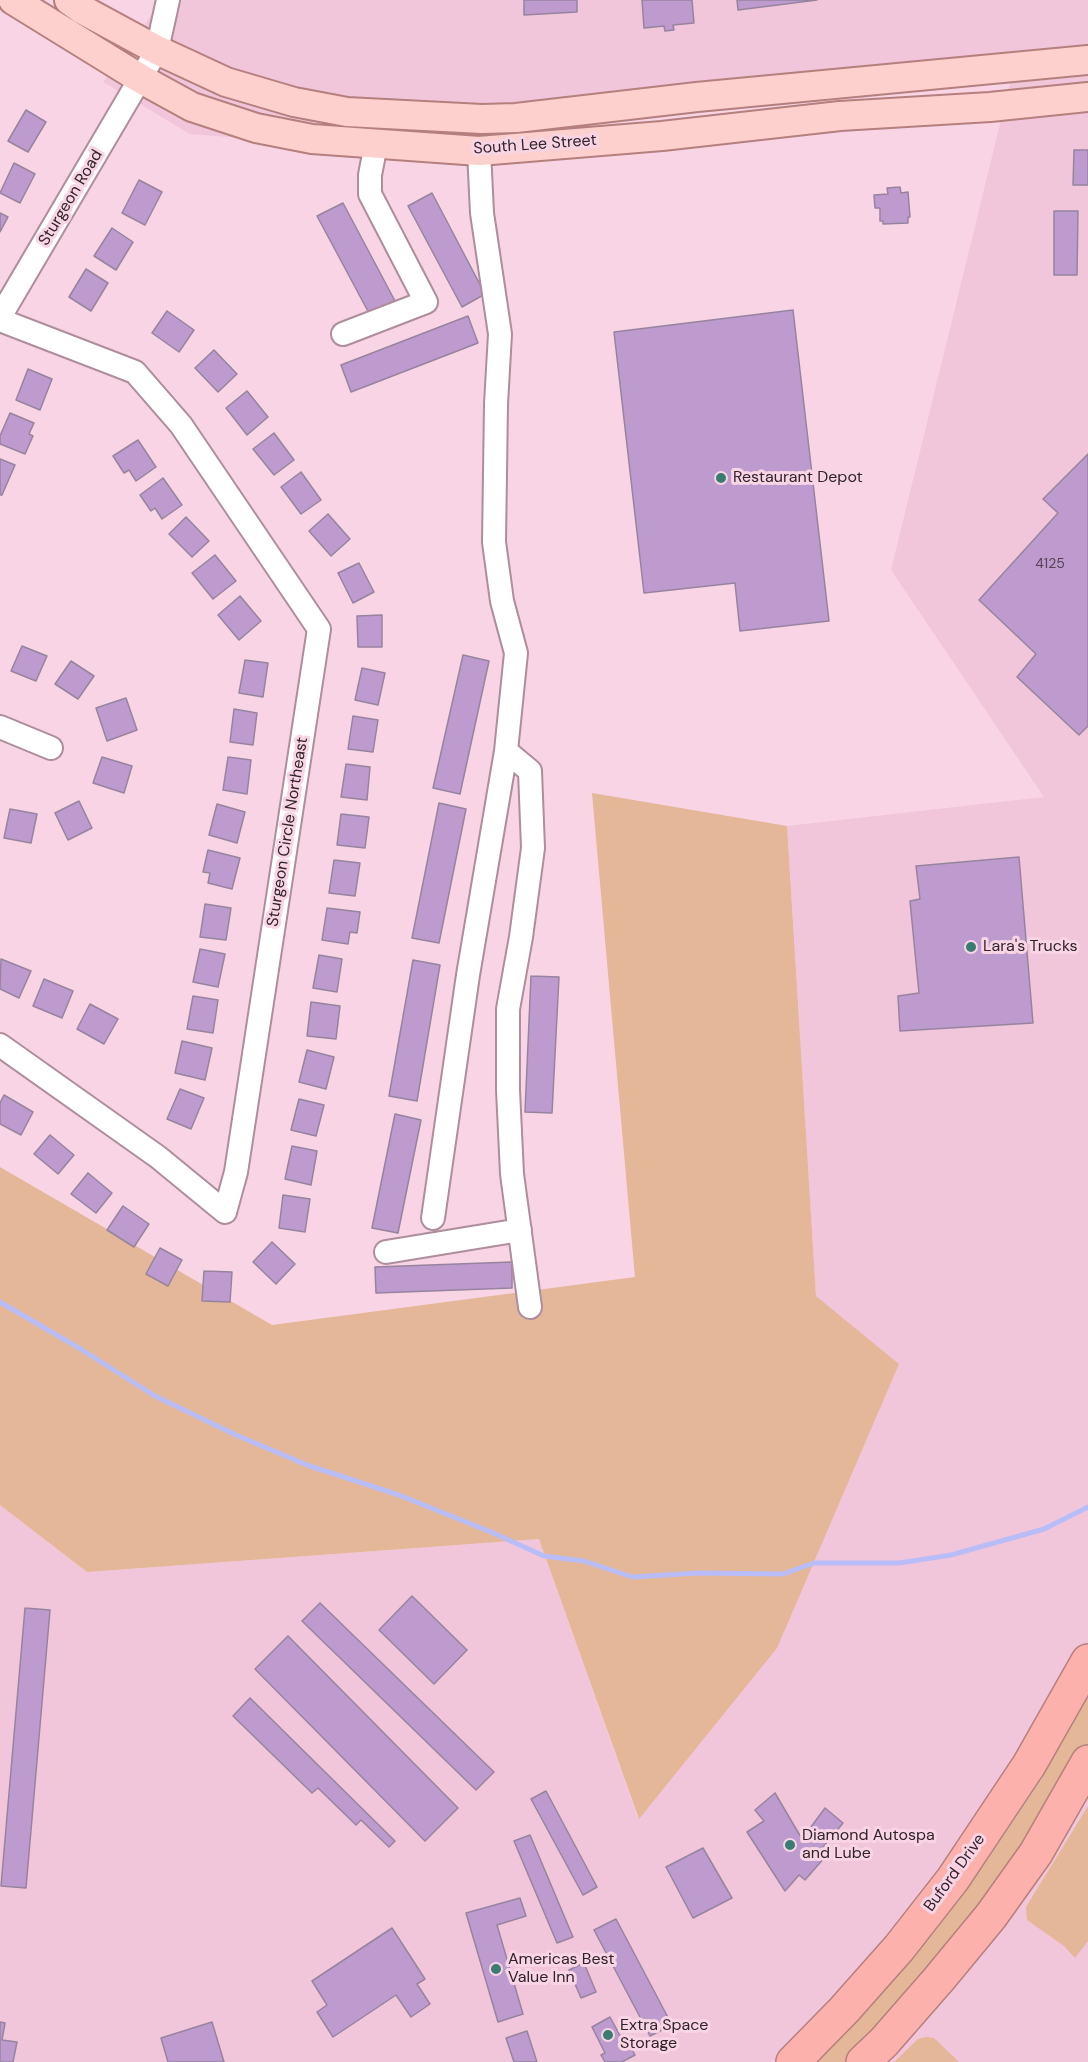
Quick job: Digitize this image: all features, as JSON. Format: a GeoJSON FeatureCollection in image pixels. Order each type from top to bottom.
{"type":"FeatureCollection","features":[{"type":"Feature","properties":{"kind":"highway","name":"Buford Drive"},"geometry":{"type":"LineString","coordinates":[[793,2062],[844,2010],[953,1880],[1029,1765],[1088,1661]]}},
{"type":"Feature","properties":{"kind":"highway"},"geometry":{"type":"LineString","coordinates":[[863,2062],[884,2042],[993,1914],[1036,1853],[1088,1762]]}},
{"type":"Feature","properties":{"kind":"main road","name":"South Lee Street"},"geometry":{"type":"LineString","coordinates":[[14,0],[141,79],[192,107],[255,128],[312,139],[480,151],[662,136],[840,116],[990,107],[1088,97]]}},
{"type":"Feature","properties":{"kind":"main road","name":"South Lee Street"},"geometry":{"type":"LineString","coordinates":[[69,0],[157,50],[226,82],[294,102],[347,112],[482,119],[516,118],[868,80],[1088,60]]}},
{"type":"Feature","properties":{"kind":"street","name":"Sturgeon Road"},"geometry":{"type":"LineString","coordinates":[[0,319],[157,50],[168,0]]}},
{"type":"Feature","properties":{"kind":"street"},"geometry":{"type":"LineString","coordinates":[[343,334],[426,302],[370,194],[370,175],[376,144]]}},
{"type":"Feature","properties":{"kind":"street"},"geometry":{"type":"LineString","coordinates":[[434,1218],[468,975],[506,751],[516,653],[502,601],[494,542],[496,404],[500,334],[482,213],[480,151]]}},
{"type":"Feature","properties":{"kind":"street","name":"Sturgeon Circle Northeast"},"geometry":{"type":"LineString","coordinates":[[0,319],[135,372],[181,425],[319,628],[236,1172],[225,1212],[158,1157],[0,1045]]}},
{"type":"Feature","properties":{"kind":"street"},"geometry":{"type":"LineString","coordinates":[[0,727],[51,748]]}},
{"type":"Feature","properties":{"kind":"street"},"geometry":{"type":"LineString","coordinates":[[506,751],[530,771],[533,848],[508,1009],[508,1090],[512,1174],[530,1308]]}},
{"type":"Feature","properties":{"kind":"street"},"geometry":{"type":"LineString","coordinates":[[386,1252],[520,1230]]}},
{"type":"Feature","properties":{"kind":"shaded area"},"geometry":{"type":"Polygon","coordinates":[[[162,0],[1088,0],[1088,2062],[0,2062],[0,1505],[87,1572],[539,1539],[638,1818],[899,1364],[816,1296],[787,826],[1044,797],[891,570],[1010,83],[531,114],[356,147],[190,134],[103,82],[162,0]]]}},
{"type":"Feature","properties":{"kind":"shaded area"},"geometry":{"type":"Polygon","coordinates":[[[592,793],[787,826],[816,1296],[899,1364],[777,1648],[639,1819],[539,1539],[87,1572],[0,1505],[0,1167],[272,1325],[635,1277],[592,793]]]}},
{"type":"Feature","properties":{"kind":"shaded area"},"geometry":{"type":"Polygon","coordinates":[[[1088,1692],[1088,1747],[1023,1853],[852,2062],[817,2062],[884,1991],[938,1926],[985,1863],[1041,1780],[1088,1692]]]}},
{"type":"Feature","properties":{"kind":"shaded area"},"geometry":{"type":"Polygon","coordinates":[[[1088,1806],[1088,1941],[1075,1958],[1064,1946],[1027,1920],[1026,1907],[1088,1806]]]}},
{"type":"Feature","properties":{"kind":"shaded area"},"geometry":{"type":"Polygon","coordinates":[[[934,2038],[959,2062],[894,2062],[918,2039],[934,2038]]]}},
{"type":"Feature","properties":{"kind":"building"},"geometry":{"type":"Polygon","coordinates":[[[524,0],[577,0],[577,12],[524,15],[524,0]]]}},
{"type":"Feature","properties":{"kind":"building"},"geometry":{"type":"Polygon","coordinates":[[[642,0],[692,0],[694,23],[673,25],[674,30],[665,31],[664,26],[644,28],[642,0]]]}},
{"type":"Feature","properties":{"kind":"building"},"geometry":{"type":"Polygon","coordinates":[[[737,0],[817,0],[738,10],[737,0]]]}},
{"type":"Feature","properties":{"kind":"building"},"geometry":{"type":"Polygon","coordinates":[[[26,110],[46,122],[28,152],[8,141],[26,110]]]}},
{"type":"Feature","properties":{"kind":"building"},"geometry":{"type":"Polygon","coordinates":[[[1074,150],[1088,150],[1088,185],[1073,185],[1074,150]]]}},
{"type":"Feature","properties":{"kind":"building"},"geometry":{"type":"Polygon","coordinates":[[[14,163],[35,174],[20,203],[0,193],[14,163]]]}},
{"type":"Feature","properties":{"kind":"building"},"geometry":{"type":"Polygon","coordinates":[[[139,180],[162,192],[145,225],[122,213],[139,180]]]}},
{"type":"Feature","properties":{"kind":"building"},"geometry":{"type":"Polygon","coordinates":[[[900,187],[901,193],[908,192],[910,217],[908,217],[908,223],[883,224],[883,221],[880,221],[880,208],[875,208],[874,195],[888,194],[887,188],[900,187]]]}},
{"type":"Feature","properties":{"kind":"building"},"geometry":{"type":"Polygon","coordinates":[[[432,193],[485,294],[462,307],[408,206],[432,193]]]}},
{"type":"Feature","properties":{"kind":"building"},"geometry":{"type":"Polygon","coordinates":[[[343,203],[395,301],[370,315],[317,216],[343,203]]]}},
{"type":"Feature","properties":{"kind":"building"},"geometry":{"type":"Polygon","coordinates":[[[1054,211],[1078,211],[1077,275],[1054,275],[1054,211]]]}},
{"type":"Feature","properties":{"kind":"building"},"geometry":{"type":"Polygon","coordinates":[[[0,213],[8,217],[0,232],[0,213]]]}},
{"type":"Feature","properties":{"kind":"building"},"geometry":{"type":"Polygon","coordinates":[[[112,228],[133,242],[116,270],[94,256],[112,228]]]}},
{"type":"Feature","properties":{"kind":"building"},"geometry":{"type":"Polygon","coordinates":[[[86,269],[108,283],[91,311],[69,297],[86,269]]]}},
{"type":"Feature","properties":{"kind":"building","name":"Restaurant Depot"},"geometry":{"type":"Polygon","coordinates":[[[793,310],[829,621],[740,631],[735,583],[644,593],[614,332],[793,310]]]}},
{"type":"Feature","properties":{"kind":"building"},"geometry":{"type":"Polygon","coordinates":[[[167,311],[194,330],[179,352],[152,333],[167,311]]]}},
{"type":"Feature","properties":{"kind":"building"},"geometry":{"type":"Polygon","coordinates":[[[468,316],[478,343],[351,392],[341,365],[468,316]]]}},
{"type":"Feature","properties":{"kind":"building"},"geometry":{"type":"Polygon","coordinates":[[[214,350],[237,374],[218,392],[195,368],[214,350]]]}},
{"type":"Feature","properties":{"kind":"building"},"geometry":{"type":"Polygon","coordinates":[[[28,369],[52,379],[40,410],[16,400],[28,369]]]}},
{"type":"Feature","properties":{"kind":"building"},"geometry":{"type":"Polygon","coordinates":[[[247,391],[268,417],[247,435],[226,408],[247,391]]]}},
{"type":"Feature","properties":{"kind":"building"},"geometry":{"type":"Polygon","coordinates":[[[10,413],[34,423],[29,434],[33,436],[25,454],[0,444],[0,436],[10,413]]]}},
{"type":"Feature","properties":{"kind":"building"},"geometry":{"type":"Polygon","coordinates":[[[274,433],[294,460],[274,475],[253,449],[274,433]]]}},
{"type":"Feature","properties":{"kind":"building"},"geometry":{"type":"Polygon","coordinates":[[[138,440],[156,467],[136,481],[129,470],[124,473],[113,456],[138,440]]]}},
{"type":"Feature","properties":{"kind":"building"},"geometry":{"type":"Polygon","coordinates":[[[1088,454],[1088,726],[1079,735],[1017,677],[1036,654],[979,600],[1058,513],[1043,499],[1088,454]]]}},
{"type":"Feature","properties":{"kind":"building"},"geometry":{"type":"Polygon","coordinates":[[[0,459],[15,465],[2,495],[0,495],[0,459]]]}},
{"type":"Feature","properties":{"kind":"building"},"geometry":{"type":"Polygon","coordinates":[[[301,472],[321,500],[301,514],[281,487],[301,472]]]}},
{"type":"Feature","properties":{"kind":"building"},"geometry":{"type":"Polygon","coordinates":[[[163,478],[182,505],[162,519],[155,508],[151,511],[140,495],[163,478]]]}},
{"type":"Feature","properties":{"kind":"building"},"geometry":{"type":"Polygon","coordinates":[[[328,514],[350,539],[331,556],[309,531],[328,514]]]}},
{"type":"Feature","properties":{"kind":"building"},"geometry":{"type":"Polygon","coordinates":[[[186,517],[209,541],[192,557],[169,534],[186,517]]]}},
{"type":"Feature","properties":{"kind":"building"},"geometry":{"type":"Polygon","coordinates":[[[215,555],[236,581],[213,599],[192,573],[215,555]]]}},
{"type":"Feature","properties":{"kind":"building"},"geometry":{"type":"Polygon","coordinates":[[[359,563],[374,592],[353,603],[338,573],[359,563]]]}},
{"type":"Feature","properties":{"kind":"building"},"geometry":{"type":"Polygon","coordinates":[[[240,596],[261,621],[239,640],[218,615],[240,596]]]}},
{"type":"Feature","properties":{"kind":"building"},"geometry":{"type":"Polygon","coordinates":[[[382,615],[382,647],[358,647],[357,616],[382,615]]]}},
{"type":"Feature","properties":{"kind":"building"},"geometry":{"type":"Polygon","coordinates":[[[22,646],[47,656],[36,681],[11,671],[22,646]]]}},
{"type":"Feature","properties":{"kind":"building"},"geometry":{"type":"Polygon","coordinates":[[[463,655],[489,661],[460,794],[433,788],[463,655]]]}},
{"type":"Feature","properties":{"kind":"building"},"geometry":{"type":"Polygon","coordinates":[[[245,660],[268,663],[263,697],[239,693],[245,660]]]}},
{"type":"Feature","properties":{"kind":"building"},"geometry":{"type":"Polygon","coordinates":[[[71,661],[94,676],[78,699],[55,684],[71,661]]]}},
{"type":"Feature","properties":{"kind":"building"},"geometry":{"type":"Polygon","coordinates":[[[362,668],[385,673],[378,705],[355,700],[362,668]]]}},
{"type":"Feature","properties":{"kind":"building"},"geometry":{"type":"Polygon","coordinates":[[[126,698],[137,730],[107,741],[96,708],[126,698]]]}},
{"type":"Feature","properties":{"kind":"building"},"geometry":{"type":"Polygon","coordinates":[[[234,709],[257,713],[253,745],[230,742],[234,709]]]}},
{"type":"Feature","properties":{"kind":"building"},"geometry":{"type":"Polygon","coordinates":[[[353,716],[378,720],[373,752],[348,749],[353,716]]]}},
{"type":"Feature","properties":{"kind":"building"},"geometry":{"type":"Polygon","coordinates":[[[102,757],[132,766],[124,793],[93,783],[102,757]]]}},
{"type":"Feature","properties":{"kind":"building"},"geometry":{"type":"Polygon","coordinates":[[[228,757],[251,760],[247,794],[223,790],[228,757]]]}},
{"type":"Feature","properties":{"kind":"building"},"geometry":{"type":"Polygon","coordinates":[[[346,764],[370,767],[367,800],[341,797],[346,764]]]}},
{"type":"Feature","properties":{"kind":"building"},"geometry":{"type":"Polygon","coordinates":[[[79,801],[92,828],[68,840],[55,813],[79,801]]]}},
{"type":"Feature","properties":{"kind":"building"},"geometry":{"type":"Polygon","coordinates":[[[439,803],[466,809],[439,943],[412,938],[439,803]]]}},
{"type":"Feature","properties":{"kind":"building"},"geometry":{"type":"Polygon","coordinates":[[[217,804],[245,812],[237,843],[209,835],[217,804]]]}},
{"type":"Feature","properties":{"kind":"building"},"geometry":{"type":"Polygon","coordinates":[[[10,809],[37,814],[31,843],[4,838],[10,809]]]}},
{"type":"Feature","properties":{"kind":"building"},"geometry":{"type":"Polygon","coordinates":[[[341,814],[369,817],[365,848],[337,845],[341,814]]]}},
{"type":"Feature","properties":{"kind":"building"},"geometry":{"type":"Polygon","coordinates":[[[208,850],[240,858],[232,889],[208,883],[210,873],[203,872],[208,850]]]}},
{"type":"Feature","properties":{"kind":"building","name":"Lara's Trucks"},"geometry":{"type":"Polygon","coordinates":[[[1019,857],[1033,1023],[900,1031],[898,996],[919,993],[910,901],[920,899],[916,866],[1019,857]]]}},
{"type":"Feature","properties":{"kind":"building"},"geometry":{"type":"Polygon","coordinates":[[[334,860],[360,863],[355,896],[329,893],[334,860]]]}},
{"type":"Feature","properties":{"kind":"building"},"geometry":{"type":"Polygon","coordinates":[[[205,904],[231,908],[226,940],[200,937],[205,904]]]}},
{"type":"Feature","properties":{"kind":"building"},"geometry":{"type":"Polygon","coordinates":[[[327,908],[360,912],[357,933],[350,932],[348,944],[322,940],[327,908]]]}},
{"type":"Feature","properties":{"kind":"building"},"geometry":{"type":"Polygon","coordinates":[[[200,949],[225,954],[218,987],[193,982],[200,949]]]}},
{"type":"Feature","properties":{"kind":"building"},"geometry":{"type":"Polygon","coordinates":[[[319,955],[342,959],[337,992],[313,988],[319,955]]]}},
{"type":"Feature","properties":{"kind":"building"},"geometry":{"type":"Polygon","coordinates":[[[1,959],[31,971],[19,998],[0,989],[1,959]]]}},
{"type":"Feature","properties":{"kind":"building"},"geometry":{"type":"Polygon","coordinates":[[[413,960],[440,965],[417,1101],[389,1096],[413,960]]]}},
{"type":"Feature","properties":{"kind":"building"},"geometry":{"type":"Polygon","coordinates":[[[531,976],[559,977],[552,1113],[525,1112],[531,976]]]}},
{"type":"Feature","properties":{"kind":"building"},"geometry":{"type":"Polygon","coordinates":[[[44,979],[73,991],[62,1018],[33,1006],[44,979]]]}},
{"type":"Feature","properties":{"kind":"building"},"geometry":{"type":"Polygon","coordinates":[[[193,996],[218,1000],[213,1033],[187,1029],[193,996]]]}},
{"type":"Feature","properties":{"kind":"building"},"geometry":{"type":"Polygon","coordinates":[[[311,1002],[340,1006],[336,1039],[307,1036],[311,1002]]]}},
{"type":"Feature","properties":{"kind":"building"},"geometry":{"type":"Polygon","coordinates":[[[90,1004],[118,1019],[104,1044],[77,1029],[90,1004]]]}},
{"type":"Feature","properties":{"kind":"building"},"geometry":{"type":"Polygon","coordinates":[[[182,1041],[212,1048],[205,1080],[175,1073],[182,1041]]]}},
{"type":"Feature","properties":{"kind":"building"},"geometry":{"type":"Polygon","coordinates":[[[307,1050],[334,1057],[326,1089],[299,1082],[307,1050]]]}},
{"type":"Feature","properties":{"kind":"building"},"geometry":{"type":"Polygon","coordinates":[[[180,1089],[204,1098],[191,1129],[167,1119],[180,1089]]]}},
{"type":"Feature","properties":{"kind":"building"},"geometry":{"type":"Polygon","coordinates":[[[4,1095],[33,1112],[21,1135],[0,1124],[0,1103],[4,1095]]]}},
{"type":"Feature","properties":{"kind":"building"},"geometry":{"type":"Polygon","coordinates":[[[299,1099],[324,1105],[316,1136],[291,1130],[299,1099]]]}},
{"type":"Feature","properties":{"kind":"building"},"geometry":{"type":"Polygon","coordinates":[[[395,1114],[421,1120],[398,1233],[372,1228],[395,1114]]]}},
{"type":"Feature","properties":{"kind":"building"},"geometry":{"type":"Polygon","coordinates":[[[50,1135],[74,1155],[58,1174],[34,1154],[50,1135]]]}},
{"type":"Feature","properties":{"kind":"building"},"geometry":{"type":"Polygon","coordinates":[[[292,1146],[317,1151],[311,1185],[285,1179],[292,1146]]]}},
{"type":"Feature","properties":{"kind":"building"},"geometry":{"type":"Polygon","coordinates":[[[88,1173],[112,1193],[96,1213],[71,1194],[88,1173]]]}},
{"type":"Feature","properties":{"kind":"building"},"geometry":{"type":"Polygon","coordinates":[[[283,1195],[310,1199],[305,1232],[279,1228],[283,1195]]]}},
{"type":"Feature","properties":{"kind":"building"},"geometry":{"type":"Polygon","coordinates":[[[123,1206],[149,1224],[134,1247],[107,1230],[123,1206]]]}},
{"type":"Feature","properties":{"kind":"building"},"geometry":{"type":"Polygon","coordinates":[[[272,1242],[295,1264],[276,1284],[253,1262],[272,1242]]]}},
{"type":"Feature","properties":{"kind":"building"},"geometry":{"type":"Polygon","coordinates":[[[160,1248],[182,1260],[168,1286],[146,1274],[160,1248]]]}},
{"type":"Feature","properties":{"kind":"building"},"geometry":{"type":"Polygon","coordinates":[[[512,1262],[512,1288],[376,1293],[375,1267],[512,1262]]]}},
{"type":"Feature","properties":{"kind":"building"},"geometry":{"type":"Polygon","coordinates":[[[204,1271],[232,1272],[230,1302],[202,1301],[204,1271]]]}},
{"type":"Feature","properties":{"kind":"building"},"geometry":{"type":"Polygon","coordinates":[[[412,1596],[467,1650],[434,1684],[379,1630],[412,1596]]]}},
{"type":"Feature","properties":{"kind":"building"},"geometry":{"type":"Polygon","coordinates":[[[320,1603],[494,1772],[476,1790],[302,1621],[320,1603]]]}},
{"type":"Feature","properties":{"kind":"building"},"geometry":{"type":"Polygon","coordinates":[[[25,1608],[50,1610],[26,1888],[1,1886],[25,1608]]]}},
{"type":"Feature","properties":{"kind":"building"},"geometry":{"type":"Polygon","coordinates":[[[288,1636],[458,1808],[425,1841],[255,1669],[288,1636]]]}},
{"type":"Feature","properties":{"kind":"building"},"geometry":{"type":"Polygon","coordinates":[[[250,1698],[395,1841],[389,1847],[361,1820],[356,1825],[318,1788],[312,1793],[233,1716],[250,1698]]]}},
{"type":"Feature","properties":{"kind":"building"},"geometry":{"type":"Polygon","coordinates":[[[546,1791],[597,1887],[583,1895],[531,1799],[546,1791]]]}},
{"type":"Feature","properties":{"kind":"building","name":"Diamond Autospa and Lube"},"geometry":{"type":"Polygon","coordinates":[[[775,1793],[802,1839],[825,1808],[843,1823],[819,1852],[825,1857],[805,1880],[799,1875],[785,1891],[747,1832],[764,1821],[755,1810],[775,1793]]]}},
{"type":"Feature","properties":{"kind":"building"},"geometry":{"type":"Polygon","coordinates":[[[530,1835],[573,1937],[557,1943],[514,1841],[530,1835]]]}},
{"type":"Feature","properties":{"kind":"building"},"geometry":{"type":"Polygon","coordinates":[[[703,1848],[732,1898],[693,1918],[666,1867],[703,1848]]]}},
{"type":"Feature","properties":{"kind":"building","name":"Americas Best Value Inn"},"geometry":{"type":"Polygon","coordinates":[[[520,1898],[526,1916],[497,1925],[523,2014],[498,2022],[466,1913],[520,1898]]]}},
{"type":"Feature","properties":{"kind":"building"},"geometry":{"type":"Polygon","coordinates":[[[616,1919],[672,2025],[650,2036],[594,1930],[616,1919]]]}},
{"type":"Feature","properties":{"kind":"building"},"geometry":{"type":"Polygon","coordinates":[[[392,1928],[425,1979],[417,1984],[430,2004],[411,2017],[396,1995],[333,2037],[317,2012],[327,2005],[312,1981],[392,1928]]]}},
{"type":"Feature","properties":{"kind":"building"},"geometry":{"type":"Polygon","coordinates":[[[584,1963],[596,1992],[581,1998],[569,1970],[584,1963]]]}},
{"type":"Feature","properties":{"kind":"building","name":"Extra Space Storage"},"geometry":{"type":"Polygon","coordinates":[[[610,2017],[624,2043],[628,2042],[635,2055],[622,2062],[605,2062],[601,2055],[605,2053],[592,2027],[610,2017]]]}},
{"type":"Feature","properties":{"kind":"building"},"geometry":{"type":"Polygon","coordinates":[[[0,2022],[5,2023],[2,2040],[17,2042],[13,2062],[0,2062],[0,2022]]]}},
{"type":"Feature","properties":{"kind":"building"},"geometry":{"type":"Polygon","coordinates":[[[212,2022],[224,2062],[168,2062],[161,2038],[212,2022]]]}},
{"type":"Feature","properties":{"kind":"building","name":"Americas Best Value Inn"},"geometry":{"type":"Polygon","coordinates":[[[527,2031],[537,2062],[514,2062],[506,2038],[527,2031]]]}},
{"type":"Feature","properties":{"kind":"waterway"},"geometry":{"type":"LineString","coordinates":[[0,1302],[155,1396],[236,1435],[307,1465],[399,1495],[544,1556],[584,1561],[632,1577],[698,1573],[783,1574],[814,1563],[899,1563],[951,1555],[1044,1529],[1088,1507]]}},
{"type":"Feature","properties":{"kind":"place","name":"Restaurant Depot"},"geometry":{"type":"Point","coordinates":[721,478]}},
{"type":"Feature","properties":{"kind":"place","name":"Lara's Trucks"},"geometry":{"type":"Point","coordinates":[971,947]}},
{"type":"Feature","properties":{"kind":"place","name":"Diamond Autospa and Lube"},"geometry":{"type":"Point","coordinates":[790,1845]}},
{"type":"Feature","properties":{"kind":"place","name":"Americas Best Value Inn"},"geometry":{"type":"Point","coordinates":[496,1969]}},
{"type":"Feature","properties":{"kind":"place","name":"Extra Space Storage"},"geometry":{"type":"Point","coordinates":[608,2035]}}]}
